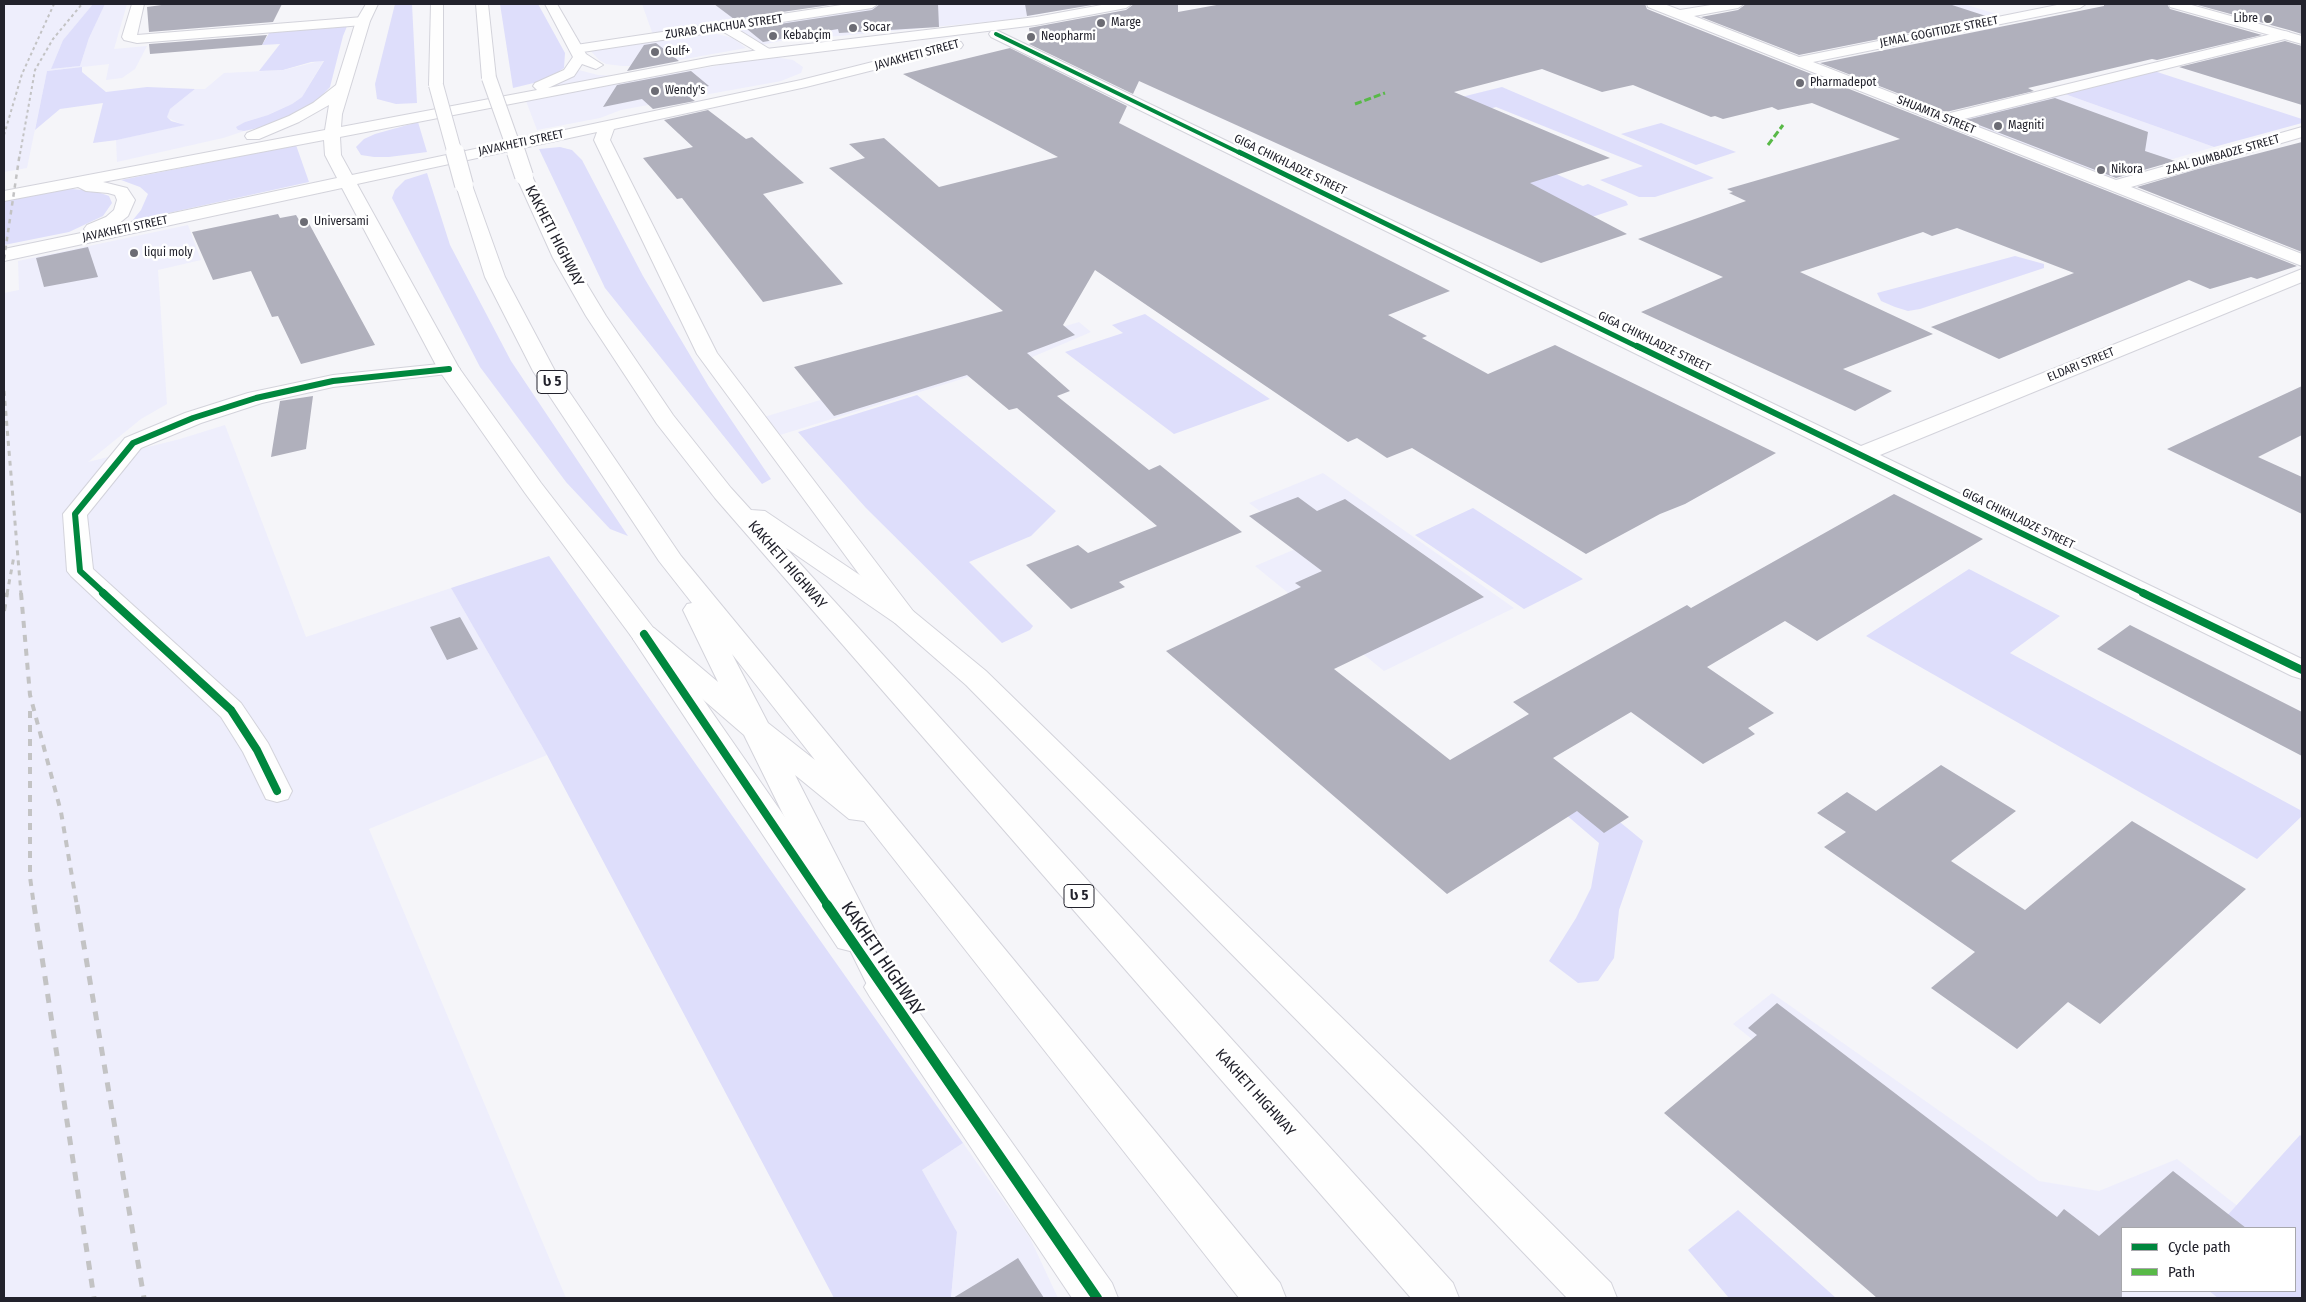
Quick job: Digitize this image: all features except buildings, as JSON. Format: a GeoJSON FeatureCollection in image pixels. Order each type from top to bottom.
{"type":"FeatureCollection","features":[{"type":"Feature","properties":{"kind":"main road"},"geometry":{"type":"LineString","coordinates":[[138,4],[129,37],[136,40],[363,21]]}},
{"type":"Feature","properties":{"kind":"main road"},"geometry":{"type":"LineString","coordinates":[[347,180],[333,155],[332,134],[334,114],[363,21],[372,4]]}},
{"type":"Feature","properties":{"kind":"main road","name":"ს 5"},"geometry":{"type":"LineString","coordinates":[[437,4],[436,85],[464,185],[496,277],[544,371],[672,561],[1265,1298]]}},
{"type":"Feature","properties":{"kind":"main road","name":"KAKHETI HIGHWAY"},"geometry":{"type":"LineString","coordinates":[[482,4],[489,78],[524,176],[562,258],[601,324],[665,419],[723,493],[1438,1298]]}},
{"type":"Feature","properties":{"kind":"main road"},"geometry":{"type":"LineString","coordinates":[[551,4],[578,53],[586,62],[610,68],[677,68]]}},
{"type":"Feature","properties":{"kind":"main road","name":"ZURAB CHACHUA STREET"},"geometry":{"type":"LineString","coordinates":[[578,53],[872,4]]}},
{"type":"Feature","properties":{"kind":"main road","name":"JAVAKHETI STREET"},"geometry":{"type":"LineString","coordinates":[[4,196],[763,53],[1036,21],[1126,4]]}},
{"type":"Feature","properties":{"kind":"main road","name":"SHUAMTA STREET"},"geometry":{"type":"LineString","coordinates":[[1653,4],[2302,260]]}},
{"type":"Feature","properties":{"kind":"main road"},"geometry":{"type":"LineString","coordinates":[[1680,14],[1738,4]]}},
{"type":"Feature","properties":{"kind":"main road","name":"JEMAL GOGITIDZE STREET"},"geometry":{"type":"LineString","coordinates":[[1798,61],[2080,4]]}},
{"type":"Feature","properties":{"kind":"main road"},"geometry":{"type":"LineString","coordinates":[[2175,4],[2302,40]]}},
{"type":"Feature","properties":{"kind":"main road","name":"JAVAKHETI STREET"},"geometry":{"type":"LineString","coordinates":[[4,255],[801,84],[996,34],[1036,21]]}},
{"type":"Feature","properties":{"kind":"main road"},"geometry":{"type":"LineString","coordinates":[[725,27],[763,53],[800,57],[817,65],[820,70],[817,75],[801,84]]}},
{"type":"Feature","properties":{"kind":"main road","name":"GIGA CHIKHLADZE STREET"},"geometry":{"type":"LineString","coordinates":[[996,34],[2302,670]]}},
{"type":"Feature","properties":{"kind":"main road"},"geometry":{"type":"LineString","coordinates":[[1944,119],[2284,35]]}},
{"type":"Feature","properties":{"kind":"main road"},"geometry":{"type":"LineString","coordinates":[[879,40],[858,49],[854,54],[860,59],[870,61],[899,60]]}},
{"type":"Feature","properties":{"kind":"main road"},"geometry":{"type":"LineString","coordinates":[[371,111],[414,110],[540,86],[569,74],[578,53]]}},
{"type":"Feature","properties":{"kind":"main road"},"geometry":{"type":"LineString","coordinates":[[344,86],[353,104]]}},
{"type":"Feature","properties":{"kind":"main road"},"geometry":{"type":"LineString","coordinates":[[172,163],[294,120],[318,106],[344,86]]}},
{"type":"Feature","properties":{"kind":"main road"},"geometry":{"type":"LineString","coordinates":[[608,125],[602,140],[707,354],[904,617]]}},
{"type":"Feature","properties":{"kind":"main road","name":"ZAAL DUMBADZE STREET"},"geometry":{"type":"LineString","coordinates":[[2115,186],[2302,132]]}},
{"type":"Feature","properties":{"kind":"main road","name":"KAKHETI HIGHWAY"},"geometry":{"type":"LineString","coordinates":[[347,180],[449,370],[533,488],[644,634],[895,1005],[1097,1298]]}},
{"type":"Feature","properties":{"kind":"main road"},"geometry":{"type":"LineString","coordinates":[[59,185],[112,188],[121,192],[126,200],[122,212],[112,221],[64,242]]}},
{"type":"Feature","properties":{"kind":"main road"},"geometry":{"type":"LineString","coordinates":[[251,202],[332,203],[363,210]]}},
{"type":"Feature","properties":{"kind":"main road","name":"ELDARI STREET"},"geometry":{"type":"LineString","coordinates":[[1860,455],[2302,275]]}},
{"type":"Feature","properties":{"kind":"main road"},"geometry":{"type":"LineString","coordinates":[[276,792],[257,750],[231,710],[80,571],[75,514],[133,443],[193,418],[256,398],[333,381],[449,370]]}},
{"type":"Feature","properties":{"kind":"main road"},"geometry":{"type":"LineString","coordinates":[[723,493],[904,617],[990,692],[1426,1125],[1596,1298]]}},
{"type":"Feature","properties":{"kind":"main road"},"geometry":{"type":"LineString","coordinates":[[672,561],[895,1005]]}},
{"type":"Feature","properties":{"kind":"main road"},"geometry":{"type":"LineString","coordinates":[[644,634],[757,730],[897,840]]}},
{"type":"Feature","properties":{"kind":"shaded area"},"geometry":{"type":"Polygon","coordinates":[[[4,4],[93,4],[63,40],[51,69],[80,66],[89,38],[105,4],[127,4],[114,49],[147,46],[135,69],[122,78],[106,80],[109,64],[47,71],[27,168],[4,172],[4,4]]]}},
{"type":"Feature","properties":{"kind":"shaded area"},"geometry":{"type":"Polygon","coordinates":[[[93,4],[105,4],[89,38],[80,66],[51,69],[63,40],[93,4]]]}},
{"type":"Feature","properties":{"kind":"shaded area"},"geometry":{"type":"Polygon","coordinates":[[[395,4],[412,4],[417,103],[396,104],[377,99],[375,84],[395,4]]]}},
{"type":"Feature","properties":{"kind":"shaded area"},"geometry":{"type":"Polygon","coordinates":[[[500,4],[538,4],[565,53],[564,68],[546,80],[513,88],[500,4]]]}},
{"type":"Feature","properties":{"kind":"shaded area"},"geometry":{"type":"Polygon","coordinates":[[[642,4],[713,4],[716,6],[738,4],[753,20],[653,35],[642,4]]]}},
{"type":"Feature","properties":{"kind":"shaded area"},"geometry":{"type":"Polygon","coordinates":[[[878,4],[1094,4],[1007,20],[828,37],[814,34],[761,45],[739,31],[745,26],[857,10],[878,4]]]}},
{"type":"Feature","properties":{"kind":"shaded area"},"geometry":{"type":"Polygon","coordinates":[[[1876,4],[1964,4],[2003,16],[1947,28],[1876,4]]]}},
{"type":"Feature","properties":{"kind":"shaded area"},"geometry":{"type":"Polygon","coordinates":[[[348,24],[343,36],[330,87],[313,105],[291,118],[263,127],[244,131],[238,130],[236,127],[245,122],[268,115],[292,104],[302,97],[324,61],[311,62],[283,70],[259,71],[280,44],[262,45],[271,30],[348,24]]]}},
{"type":"Feature","properties":{"kind":"shaded area"},"geometry":{"type":"Polygon","coordinates":[[[709,32],[733,38],[746,48],[646,66],[606,64],[599,60],[589,49],[709,32]]]}},
{"type":"Feature","properties":{"kind":"shaded area"},"geometry":{"type":"Polygon","coordinates":[[[775,57],[793,60],[803,67],[801,73],[781,81],[621,110],[600,118],[537,130],[526,101],[753,59],[775,57]]]}},
{"type":"Feature","properties":{"kind":"shaded area"},"geometry":{"type":"Polygon","coordinates":[[[324,60],[302,97],[292,104],[268,115],[245,122],[238,130],[244,131],[223,138],[117,162],[116,140],[183,125],[166,117],[170,109],[195,89],[205,89],[224,73],[284,70],[324,60]]]}},
{"type":"Feature","properties":{"kind":"shaded area"},"geometry":{"type":"Polygon","coordinates":[[[82,67],[82,72],[106,92],[147,87],[195,89],[170,109],[167,117],[171,121],[185,125],[117,140],[93,143],[103,103],[60,109],[35,130],[47,71],[82,67]]]}},
{"type":"Feature","properties":{"kind":"shaded area"},"geometry":{"type":"Polygon","coordinates":[[[575,69],[598,75],[623,76],[527,94],[553,85],[575,69]]]}},
{"type":"Feature","properties":{"kind":"shaded area"},"geometry":{"type":"Polygon","coordinates":[[[2154,71],[2302,119],[2302,123],[2214,147],[2062,93],[2154,71]]]}},
{"type":"Feature","properties":{"kind":"shaded area"},"geometry":{"type":"Polygon","coordinates":[[[1502,87],[1714,178],[1655,197],[1639,197],[1600,180],[1643,166],[1496,107],[1459,117],[1429,105],[1502,87]]]}},
{"type":"Feature","properties":{"kind":"shaded area"},"geometry":{"type":"Polygon","coordinates":[[[2062,93],[2214,147],[2111,177],[2104,177],[1961,120],[1969,116],[2062,93]]]}},
{"type":"Feature","properties":{"kind":"shaded area"},"geometry":{"type":"Polygon","coordinates":[[[1394,102],[1583,186],[1588,184],[1626,201],[1628,205],[1568,225],[1394,102]]]}},
{"type":"Feature","properties":{"kind":"shaded area"},"geometry":{"type":"Polygon","coordinates":[[[418,122],[427,152],[374,157],[361,155],[356,147],[364,139],[375,134],[418,122]]]}},
{"type":"Feature","properties":{"kind":"shaded area"},"geometry":{"type":"Polygon","coordinates":[[[1661,123],[1736,152],[1696,165],[1621,134],[1661,123]]]}},
{"type":"Feature","properties":{"kind":"shaded area"},"geometry":{"type":"Polygon","coordinates":[[[296,145],[309,182],[132,221],[141,210],[148,194],[140,187],[121,180],[296,145]]]}},
{"type":"Feature","properties":{"kind":"shaded area"},"geometry":{"type":"Polygon","coordinates":[[[560,147],[572,150],[582,160],[643,276],[709,387],[771,479],[762,484],[605,288],[539,149],[560,147]]]}},
{"type":"Feature","properties":{"kind":"shaded area"},"geometry":{"type":"Polygon","coordinates":[[[427,173],[450,245],[511,361],[628,536],[610,529],[566,482],[480,367],[392,198],[395,190],[405,180],[427,173]]]}},
{"type":"Feature","properties":{"kind":"shaded area"},"geometry":{"type":"Polygon","coordinates":[[[72,189],[95,191],[109,196],[112,203],[103,216],[69,232],[4,245],[4,199],[44,191],[72,189]]]}},
{"type":"Feature","properties":{"kind":"shaded area"},"geometry":{"type":"Polygon","coordinates":[[[188,225],[201,260],[158,270],[167,404],[141,419],[88,462],[180,439],[225,425],[306,637],[451,588],[547,755],[369,829],[566,1298],[4,1298],[4,293],[19,290],[18,261],[188,225]]]}},
{"type":"Feature","properties":{"kind":"shaded area"},"geometry":{"type":"Polygon","coordinates":[[[2015,256],[2044,264],[2044,268],[1920,309],[1908,311],[1881,301],[1877,293],[2015,256]]]}},
{"type":"Feature","properties":{"kind":"shaded area"},"geometry":{"type":"Polygon","coordinates":[[[1145,314],[1270,399],[1174,434],[1065,352],[1123,333],[1112,325],[1145,314]]]}},
{"type":"Feature","properties":{"kind":"shaded area"},"geometry":{"type":"Polygon","coordinates":[[[1079,322],[1091,332],[1030,358],[780,435],[764,417],[1079,322]]]}},
{"type":"Feature","properties":{"kind":"shaded area"},"geometry":{"type":"Polygon","coordinates":[[[917,395],[1056,511],[1031,536],[969,562],[1033,626],[1030,630],[1002,643],[866,508],[798,432],[917,395]]]}},
{"type":"Feature","properties":{"kind":"shaded area"},"geometry":{"type":"Polygon","coordinates":[[[1323,473],[1514,608],[1384,671],[1255,566],[1305,545],[1249,503],[1323,473]]]}},
{"type":"Feature","properties":{"kind":"shaded area"},"geometry":{"type":"Polygon","coordinates":[[[1473,508],[1583,579],[1524,609],[1415,535],[1473,508]]]}},
{"type":"Feature","properties":{"kind":"shaded area"},"geometry":{"type":"Polygon","coordinates":[[[549,556],[963,1143],[922,1170],[957,1232],[951,1298],[834,1298],[547,755],[451,588],[549,556]]]}},
{"type":"Feature","properties":{"kind":"shaded area"},"geometry":{"type":"Polygon","coordinates":[[[1969,569],[2060,616],[2010,653],[2302,811],[2302,816],[2257,859],[1866,636],[1969,569]]]}},
{"type":"Feature","properties":{"kind":"shaded area"},"geometry":{"type":"Polygon","coordinates":[[[1560,773],[1643,841],[1619,910],[1614,958],[1598,981],[1578,983],[1549,961],[1576,918],[1591,888],[1599,843],[1536,789],[1560,773]]]}},
{"type":"Feature","properties":{"kind":"shaded area"},"geometry":{"type":"Polygon","coordinates":[[[1772,993],[2039,1181],[2099,1191],[2177,1159],[2265,1227],[2121,1227],[2121,1292],[2229,1292],[2225,1298],[2078,1298],[1733,1024],[1772,993]]]}},
{"type":"Feature","properties":{"kind":"shaded area"},"geometry":{"type":"Polygon","coordinates":[[[2300,1135],[2302,1137],[2302,1298],[2218,1298],[2210,1292],[2296,1292],[2296,1227],[2217,1227],[2300,1135]]]}},
{"type":"Feature","properties":{"kind":"shaded area"},"geometry":{"type":"Polygon","coordinates":[[[963,1143],[1030,1238],[1058,1298],[951,1298],[957,1232],[922,1170],[963,1143]]]}},
{"type":"Feature","properties":{"kind":"shaded area"},"geometry":{"type":"Polygon","coordinates":[[[1738,1210],[1836,1298],[1729,1298],[1688,1250],[1738,1210]]]}},
{"type":"Feature","properties":{"kind":"railway"},"geometry":{"type":"LineString","coordinates":[[4,135],[22,74],[54,4]]}},
{"type":"Feature","properties":{"kind":"railway"},"geometry":{"type":"LineString","coordinates":[[20,154],[35,70],[53,39],[82,4]]}},
{"type":"Feature","properties":{"kind":"railway"},"geometry":{"type":"LineString","coordinates":[[4,259],[20,152]]}},
{"type":"Feature","properties":{"kind":"railway"},"geometry":{"type":"LineString","coordinates":[[4,391],[21,594]]}},
{"type":"Feature","properties":{"kind":"railway"},"geometry":{"type":"LineString","coordinates":[[7,594],[14,556]]}},
{"type":"Feature","properties":{"kind":"railway"},"geometry":{"type":"LineString","coordinates":[[4,611],[7,593]]}},
{"type":"Feature","properties":{"kind":"railway"},"geometry":{"type":"LineString","coordinates":[[21,593],[30,695],[61,812],[77,906]]}},
{"type":"Feature","properties":{"kind":"railway"},"geometry":{"type":"LineString","coordinates":[[30,711],[30,877],[34,906]]}},
{"type":"Feature","properties":{"kind":"railway"},"geometry":{"type":"LineString","coordinates":[[34,905],[94,1298]]}},
{"type":"Feature","properties":{"kind":"railway"},"geometry":{"type":"LineString","coordinates":[[77,905],[144,1298]]}},
{"type":"Feature","properties":{"kind":"marked path"},"geometry":{"type":"LineString","coordinates":[[1355,104],[1385,93]]}},
{"type":"Feature","properties":{"kind":"marked path"},"geometry":{"type":"LineString","coordinates":[[1768,145],[1783,125]]}},
{"type":"Feature","properties":{"kind":"cycle path"},"geometry":{"type":"LineString","coordinates":[[996,34],[2302,670]]}},
{"type":"Feature","properties":{"kind":"cycle path"},"geometry":{"type":"LineString","coordinates":[[277,791],[257,750],[231,710],[80,571],[75,514],[133,443],[193,418],[256,398],[333,381],[449,369]]}},
{"type":"Feature","properties":{"kind":"cycle path"},"geometry":{"type":"LineString","coordinates":[[644,634],[895,1005],[1097,1298]]}},
{"type":"Feature","properties":{"kind":"place","name":"Libre"},"geometry":{"type":"Point","coordinates":[2268,19]}},
{"type":"Feature","properties":{"kind":"place","name":"Marge"},"geometry":{"type":"Point","coordinates":[1101,23]}},
{"type":"Feature","properties":{"kind":"place","name":"Socar"},"geometry":{"type":"Point","coordinates":[853,28]}},
{"type":"Feature","properties":{"kind":"place","name":"Kebabçim"},"geometry":{"type":"Point","coordinates":[773,36]}},
{"type":"Feature","properties":{"kind":"place","name":"Neopharmi"},"geometry":{"type":"Point","coordinates":[1031,37]}},
{"type":"Feature","properties":{"kind":"place","name":"Gulf+"},"geometry":{"type":"Point","coordinates":[655,52]}},
{"type":"Feature","properties":{"kind":"place","name":"Pharmadepot"},"geometry":{"type":"Point","coordinates":[1800,83]}},
{"type":"Feature","properties":{"kind":"place","name":"Wendy's"},"geometry":{"type":"Point","coordinates":[655,91]}},
{"type":"Feature","properties":{"kind":"place","name":"Magniti"},"geometry":{"type":"Point","coordinates":[1998,126]}},
{"type":"Feature","properties":{"kind":"place","name":"Nikora"},"geometry":{"type":"Point","coordinates":[2101,170]}},
{"type":"Feature","properties":{"kind":"place","name":"Universami"},"geometry":{"type":"Point","coordinates":[304,222]}},
{"type":"Feature","properties":{"kind":"place","name":"liqui moly"},"geometry":{"type":"Point","coordinates":[134,253]}}]}
